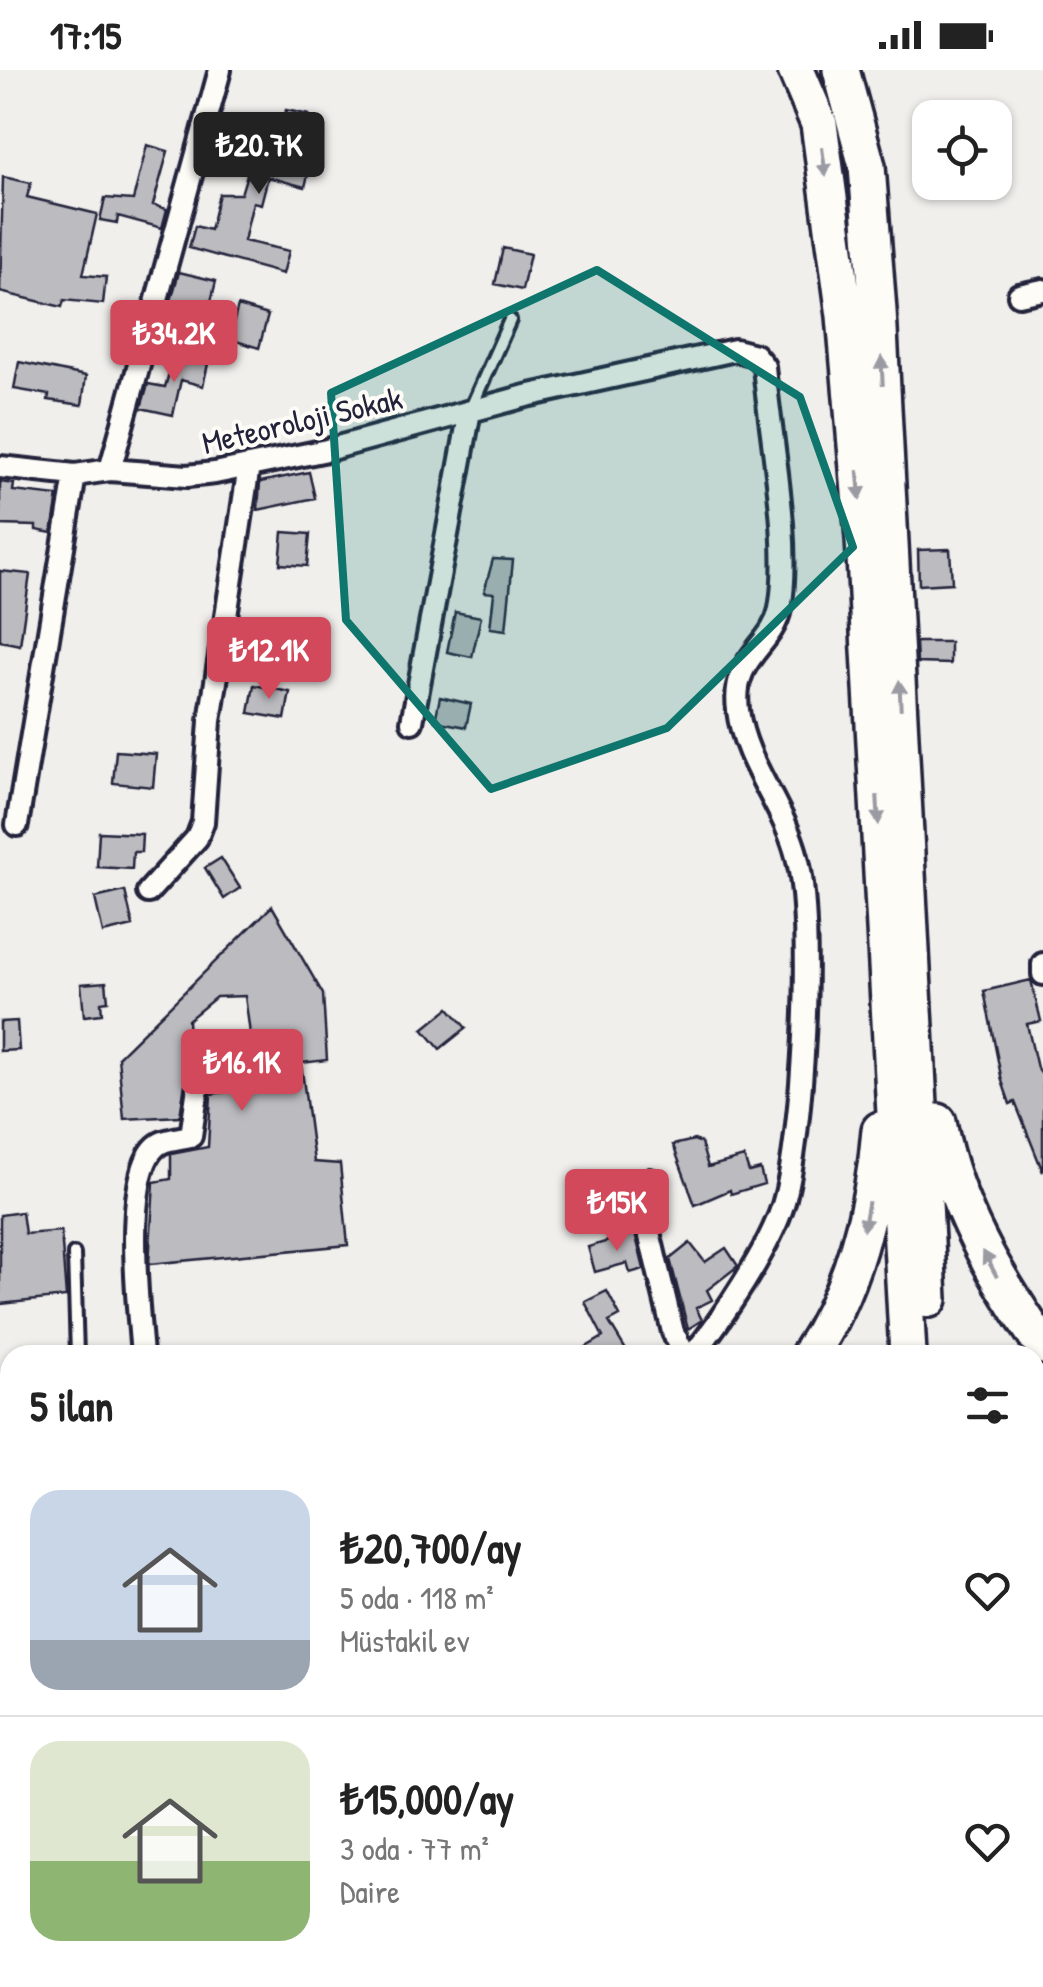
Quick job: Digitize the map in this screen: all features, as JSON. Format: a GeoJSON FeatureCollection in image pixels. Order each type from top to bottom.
{"type":"FeatureCollection","features":[{"type":"Feature","properties":{"kind":"highway"},"geometry":{"type":"LineString","coordinates":[[796,70],[819,124],[845,316],[930,1345]]}},
{"type":"Feature","properties":{"kind":"highway"},"geometry":{"type":"LineString","coordinates":[[841,70],[868,184],[903,1009],[908,1345]]}},
{"type":"Feature","properties":{"kind":"highway"},"geometry":{"type":"LineString","coordinates":[[903,1009],[944,1158],[988,1265],[1042,1345]]}},
{"type":"Feature","properties":{"kind":"highway"},"geometry":{"type":"LineString","coordinates":[[815,1345],[827,1328],[863,1233],[903,1009]]}},
{"type":"Feature","properties":{"kind":"street"},"geometry":{"type":"LineString","coordinates":[[110,470],[220,70]]}},
{"type":"Feature","properties":{"kind":"street"},"geometry":{"type":"LineString","coordinates":[[1019,295],[1043,290]]}},
{"type":"Feature","properties":{"kind":"street","name":"Meteoroloji Sokak"},"geometry":{"type":"LineString","coordinates":[[0,467],[75,475],[110,470],[187,476],[327,450],[526,396],[735,350],[755,355],[764,366],[783,586],[776,625],[742,666],[737,706],[744,738],[798,859],[806,940],[798,1083],[790,1176],[782,1209],[695,1345]]}},
{"type":"Feature","properties":{"kind":"street"},"geometry":{"type":"LineString","coordinates":[[412,722],[470,411]]}},
{"type":"Feature","properties":{"kind":"street"},"geometry":{"type":"LineString","coordinates":[[148,892],[197,838],[203,822],[210,721],[249,466]]}},
{"type":"Feature","properties":{"kind":"street"},"geometry":{"type":"LineString","coordinates":[[17,824],[75,475]]}},
{"type":"Feature","properties":{"kind":"street"},"geometry":{"type":"LineString","coordinates":[[1043,964],[1043,974]]}},
{"type":"Feature","properties":{"kind":"street"},"geometry":{"type":"LineString","coordinates":[[141,1345],[136,1270],[143,1164],[159,1144],[191,1136],[198,1088]]}},
{"type":"Feature","properties":{"kind":"street"},"geometry":{"type":"LineString","coordinates":[[650,1180],[641,1183],[641,1199],[673,1332],[682,1345]]}},
{"type":"Feature","properties":{"kind":"lane"},"geometry":{"type":"LineString","coordinates":[[470,411],[510,320]]}},
{"type":"Feature","properties":{"kind":"lane"},"geometry":{"type":"LineString","coordinates":[[74,1254],[77,1345]]}},
{"type":"Feature","properties":{"kind":"highlighted area"},"geometry":{"type":"Polygon","coordinates":[[[597,270],[800,397],[853,547],[667,728],[491,789],[346,620],[331,393],[597,270]]]}},
{"type":"Feature","properties":{"kind":"building"},"geometry":{"type":"Polygon","coordinates":[[[286,110],[309,115],[304,136],[317,138],[305,187],[268,177],[261,204],[253,202],[244,241],[289,251],[283,274],[189,248],[195,226],[210,230],[219,194],[241,194],[258,138],[278,144],[286,110]]]}},
{"type":"Feature","properties":{"kind":"building"},"geometry":{"type":"Polygon","coordinates":[[[147,145],[168,151],[153,205],[167,209],[162,228],[118,216],[117,223],[100,220],[105,198],[133,200],[147,145]]]}},
{"type":"Feature","properties":{"kind":"building"},"geometry":{"type":"Polygon","coordinates":[[[3,177],[31,183],[27,197],[97,214],[83,275],[106,277],[103,304],[64,300],[62,307],[0,292],[3,177]]]}},
{"type":"Feature","properties":{"kind":"building"},"geometry":{"type":"Polygon","coordinates":[[[503,248],[530,254],[522,290],[495,284],[503,248]]]}},
{"type":"Feature","properties":{"kind":"building"},"geometry":{"type":"Polygon","coordinates":[[[179,272],[216,281],[210,306],[199,303],[186,353],[159,344],[179,272]]]}},
{"type":"Feature","properties":{"kind":"building"},"geometry":{"type":"Polygon","coordinates":[[[238,306],[268,315],[259,348],[229,339],[238,306]]]}},
{"type":"Feature","properties":{"kind":"building"},"geometry":{"type":"Polygon","coordinates":[[[174,355],[208,364],[203,386],[181,380],[173,415],[141,408],[148,384],[165,387],[174,355]]]}},
{"type":"Feature","properties":{"kind":"building"},"geometry":{"type":"Polygon","coordinates":[[[19,362],[86,376],[82,405],[14,389],[19,362]]]}},
{"type":"Feature","properties":{"kind":"building"},"geometry":{"type":"Polygon","coordinates":[[[309,472],[315,498],[258,510],[260,482],[309,472]]]}},
{"type":"Feature","properties":{"kind":"building"},"geometry":{"type":"Polygon","coordinates":[[[0,482],[14,484],[13,491],[58,496],[52,533],[36,530],[36,526],[0,525],[0,482]]]}},
{"type":"Feature","properties":{"kind":"building"},"geometry":{"type":"Polygon","coordinates":[[[283,532],[310,534],[307,566],[280,564],[283,532]]]}},
{"type":"Feature","properties":{"kind":"building"},"geometry":{"type":"Polygon","coordinates":[[[950,549],[952,583],[919,585],[918,550],[950,549]]]}},
{"type":"Feature","properties":{"kind":"building"},"geometry":{"type":"Polygon","coordinates":[[[493,559],[513,560],[506,630],[490,628],[494,593],[484,592],[493,559]]]}},
{"type":"Feature","properties":{"kind":"building"},"geometry":{"type":"Polygon","coordinates":[[[0,571],[30,574],[20,645],[0,641],[0,571]]]}},
{"type":"Feature","properties":{"kind":"building"},"geometry":{"type":"Polygon","coordinates":[[[455,612],[481,617],[472,657],[447,652],[455,612]]]}},
{"type":"Feature","properties":{"kind":"building"},"geometry":{"type":"Polygon","coordinates":[[[916,642],[950,642],[950,664],[917,663],[916,642]]]}},
{"type":"Feature","properties":{"kind":"building"},"geometry":{"type":"Polygon","coordinates":[[[254,685],[290,692],[285,719],[249,713],[254,685]]]}},
{"type":"Feature","properties":{"kind":"building"},"geometry":{"type":"Polygon","coordinates":[[[440,697],[471,704],[466,727],[435,721],[440,697]]]}},
{"type":"Feature","properties":{"kind":"building"},"geometry":{"type":"Polygon","coordinates":[[[116,751],[156,754],[153,787],[113,783],[116,751]]]}},
{"type":"Feature","properties":{"kind":"building"},"geometry":{"type":"Polygon","coordinates":[[[99,832],[142,834],[141,852],[133,852],[132,869],[97,867],[99,832]]]}},
{"type":"Feature","properties":{"kind":"building"},"geometry":{"type":"Polygon","coordinates":[[[221,858],[240,888],[224,899],[205,868],[221,858]]]}},
{"type":"Feature","properties":{"kind":"building"},"geometry":{"type":"Polygon","coordinates":[[[125,891],[133,926],[103,933],[95,898],[125,891]]]}},
{"type":"Feature","properties":{"kind":"building"},"geometry":{"type":"Polygon","coordinates":[[[272,906],[323,994],[327,1060],[301,1063],[314,1162],[340,1164],[348,1245],[149,1264],[154,1182],[171,1179],[171,1154],[208,1147],[211,1094],[257,1087],[245,996],[216,997],[188,1020],[191,1075],[185,1084],[180,1116],[124,1119],[118,1057],[272,906]]]}},
{"type":"Feature","properties":{"kind":"building"},"geometry":{"type":"Polygon","coordinates":[[[1031,980],[1041,1021],[1027,1024],[1037,1068],[1043,1076],[1043,1172],[1015,1102],[1010,1104],[1002,1081],[984,991],[1031,980]]]}},
{"type":"Feature","properties":{"kind":"building"},"geometry":{"type":"Polygon","coordinates":[[[106,982],[108,1001],[101,1002],[102,1014],[84,1016],[81,984],[106,982]]]}},
{"type":"Feature","properties":{"kind":"building"},"geometry":{"type":"Polygon","coordinates":[[[449,1008],[466,1028],[440,1049],[423,1029],[449,1008]]]}},
{"type":"Feature","properties":{"kind":"building"},"geometry":{"type":"Polygon","coordinates":[[[17,1021],[19,1050],[0,1051],[0,1022],[17,1021]]]}},
{"type":"Feature","properties":{"kind":"building"},"geometry":{"type":"Polygon","coordinates":[[[694,1140],[701,1143],[708,1167],[744,1157],[749,1172],[760,1169],[764,1184],[731,1194],[730,1190],[695,1205],[673,1145],[694,1140]]]}},
{"type":"Feature","properties":{"kind":"building"},"geometry":{"type":"Polygon","coordinates":[[[22,1212],[25,1234],[61,1231],[66,1297],[0,1304],[0,1215],[22,1212]]]}},
{"type":"Feature","properties":{"kind":"building"},"geometry":{"type":"Polygon","coordinates":[[[635,1233],[644,1269],[630,1273],[627,1263],[595,1272],[588,1247],[635,1233]]]}},
{"type":"Feature","properties":{"kind":"building"},"geometry":{"type":"Polygon","coordinates":[[[690,1243],[705,1262],[726,1248],[738,1266],[707,1290],[712,1300],[696,1308],[702,1320],[688,1329],[670,1259],[690,1243]]]}},
{"type":"Feature","properties":{"kind":"building"},"geometry":{"type":"Polygon","coordinates":[[[607,1291],[620,1316],[609,1322],[623,1345],[590,1345],[603,1337],[585,1302],[607,1291]]]}}]}
